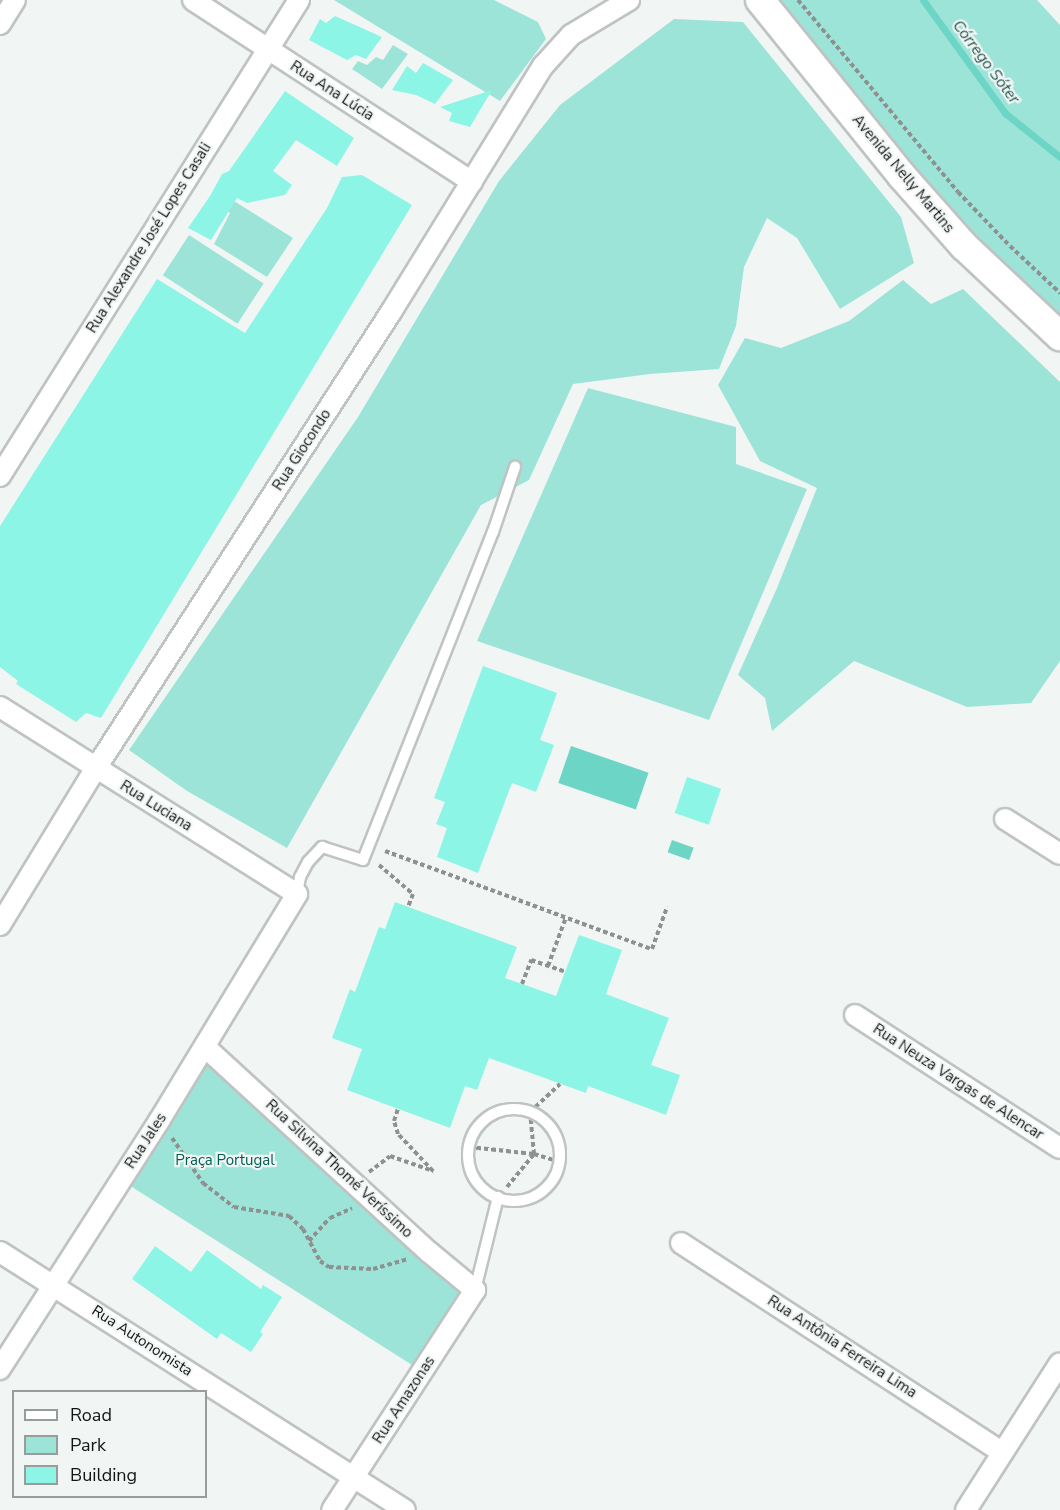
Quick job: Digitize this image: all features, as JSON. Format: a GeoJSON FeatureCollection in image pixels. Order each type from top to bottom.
{"type":"FeatureCollection","features":[{"type":"Feature","properties":{"kind":"main road","name":"Avenida Nelly Martins"},"geometry":{"type":"LineString","coordinates":[[760,0],[902,176],[964,246],[1060,336]]}},
{"type":"Feature","properties":{"kind":"street"},"geometry":{"type":"LineString","coordinates":[[0,24],[15,0]]}},
{"type":"Feature","properties":{"kind":"street","name":"Rua Ana Lúcia"},"geometry":{"type":"LineString","coordinates":[[193,0],[472,182]]}},
{"type":"Feature","properties":{"kind":"street","name":"Rua Alexandre José Lopes Casali"},"geometry":{"type":"LineString","coordinates":[[0,476],[299,0]]}},
{"type":"Feature","properties":{"kind":"street","name":"Rua Giocondo"},"geometry":{"type":"LineString","coordinates":[[0,925],[96,768],[472,182],[543,66],[571,35],[629,0]]}},
{"type":"Feature","properties":{"kind":"street","name":"Rua Luciana"},"geometry":{"type":"LineString","coordinates":[[0,707],[96,768],[292,903]]}},
{"type":"Feature","properties":{"kind":"street"},"geometry":{"type":"LineString","coordinates":[[1005,819],[1060,854]]}},
{"type":"Feature","properties":{"kind":"street","name":"Rua Jales"},"geometry":{"type":"LineString","coordinates":[[0,1369],[205,1047],[292,903]]}},
{"type":"Feature","properties":{"kind":"street","name":"Rua Neuza Vargas de Alencar"},"geometry":{"type":"LineString","coordinates":[[855,1015],[1060,1148]]}},
{"type":"Feature","properties":{"kind":"street","name":"Rua Silvina Thomé Veríssimo"},"geometry":{"type":"LineString","coordinates":[[205,1047],[429,1252],[475,1290]]}},
{"type":"Feature","properties":{"kind":"street","name":"Rua Antônia Ferreira Lima"},"geometry":{"type":"LineString","coordinates":[[681,1243],[1002,1452]]}},
{"type":"Feature","properties":{"kind":"street","name":"Rua Autonomista"},"geometry":{"type":"LineString","coordinates":[[0,1252],[405,1510]]}},
{"type":"Feature","properties":{"kind":"street","name":"Rua Amazonas"},"geometry":{"type":"LineString","coordinates":[[332,1510],[475,1290]]}},
{"type":"Feature","properties":{"kind":"street"},"geometry":{"type":"LineString","coordinates":[[966,1510],[1060,1363]]}},
{"type":"Feature","properties":{"kind":"lane"},"geometry":{"type":"LineString","coordinates":[[292,903],[300,877],[308,862],[322,848],[363,860],[493,532],[515,467]]}},
{"type":"Feature","properties":{"kind":"lane"},"geometry":{"type":"LineString","coordinates":[[522,1109],[530,1112],[539,1115],[552,1127],[559,1144],[560,1162],[554,1179],[541,1192],[525,1200],[507,1200],[490,1194],[477,1182],[469,1165],[469,1147],[475,1130],[487,1117],[504,1110],[522,1109]]}},
{"type":"Feature","properties":{"kind":"lane"},"geometry":{"type":"LineString","coordinates":[[475,1290],[498,1197]]}},
{"type":"Feature","properties":{"kind":"path"},"geometry":{"type":"LineString","coordinates":[[798,0],[958,192],[1060,293]]}},
{"type":"Feature","properties":{"kind":"path"},"geometry":{"type":"LineString","coordinates":[[379,818],[385,851],[379,867],[413,894],[408,907]]}},
{"type":"Feature","properties":{"kind":"path"},"geometry":{"type":"LineString","coordinates":[[385,851],[652,949],[667,907]]}},
{"type":"Feature","properties":{"kind":"path"},"geometry":{"type":"LineString","coordinates":[[548,966],[566,917]]}},
{"type":"Feature","properties":{"kind":"path"},"geometry":{"type":"LineString","coordinates":[[522,984],[531,960],[565,972]]}},
{"type":"Feature","properties":{"kind":"path"},"geometry":{"type":"LineString","coordinates":[[498,1197],[534,1154],[530,1112],[560,1084]]}},
{"type":"Feature","properties":{"kind":"path"},"geometry":{"type":"LineString","coordinates":[[354,1182],[390,1156],[433,1171],[398,1134],[394,1121],[398,1109]]}},
{"type":"Feature","properties":{"kind":"path"},"geometry":{"type":"LineString","coordinates":[[159,1120],[203,1183],[234,1207],[289,1216],[303,1229],[320,1261],[329,1267],[373,1269],[429,1252]]}},
{"type":"Feature","properties":{"kind":"path"},"geometry":{"type":"LineString","coordinates":[[469,1147],[534,1154],[560,1162]]}},
{"type":"Feature","properties":{"kind":"path"},"geometry":{"type":"LineString","coordinates":[[309,1242],[314,1233],[330,1218],[371,1199]]}},
{"type":"Feature","properties":{"kind":"green space"},"geometry":{"type":"Polygon","coordinates":[[[334,0],[494,0],[538,22],[546,39],[500,101],[334,0]]]}},
{"type":"Feature","properties":{"kind":"green space"},"geometry":{"type":"Polygon","coordinates":[[[776,0],[1037,0],[1060,25],[1060,324],[974,239],[915,172],[776,0]]]}},
{"type":"Feature","properties":{"kind":"green space"},"geometry":{"type":"Polygon","coordinates":[[[674,19],[743,22],[901,217],[914,263],[840,309],[797,238],[767,218],[744,267],[736,326],[719,369],[650,374],[573,384],[529,480],[481,505],[287,848],[187,791],[129,750],[358,417],[499,181],[560,105],[674,19]]]}},
{"type":"Feature","properties":{"kind":"green space"},"geometry":{"type":"Polygon","coordinates":[[[393,45],[408,54],[382,89],[352,69],[358,61],[367,65],[376,57],[383,60],[393,45]]]}},
{"type":"Feature","properties":{"kind":"green space"},"geometry":{"type":"Polygon","coordinates":[[[215,189],[293,238],[267,277],[214,244],[230,213],[209,200],[215,189]]]}},
{"type":"Feature","properties":{"kind":"green space"},"geometry":{"type":"Polygon","coordinates":[[[189,235],[264,283],[237,324],[163,275],[189,235]]]}},
{"type":"Feature","properties":{"kind":"green space"},"geometry":{"type":"Polygon","coordinates":[[[903,280],[931,304],[963,289],[1060,382],[1060,661],[1031,703],[967,707],[854,661],[772,731],[765,698],[738,675],[777,588],[817,488],[760,461],[718,385],[745,338],[781,348],[849,321],[903,280]]]}},
{"type":"Feature","properties":{"kind":"green space"},"geometry":{"type":"Polygon","coordinates":[[[588,388],[736,427],[736,464],[807,489],[709,720],[477,641],[588,388]]]}},
{"type":"Feature","properties":{"kind":"green space","name":"Praça Portugal"},"geometry":{"type":"Polygon","coordinates":[[[205,1047],[475,1290],[423,1372],[121,1180],[205,1047]]]}},
{"type":"Feature","properties":{"kind":"shaded area"},"geometry":{"type":"Polygon","coordinates":[[[571,746],[649,773],[636,810],[558,783],[571,746]]]}},
{"type":"Feature","properties":{"kind":"shaded area"},"geometry":{"type":"Polygon","coordinates":[[[672,840],[694,848],[689,860],[668,852],[672,840]]]}},
{"type":"Feature","properties":{"kind":"building"},"geometry":{"type":"Polygon","coordinates":[[[335,16],[382,37],[366,59],[356,55],[347,60],[309,40],[320,19],[326,23],[335,16]]]}},
{"type":"Feature","properties":{"kind":"building"},"geometry":{"type":"Polygon","coordinates":[[[423,63],[453,80],[435,104],[416,95],[392,90],[407,66],[416,73],[423,63]]]}},
{"type":"Feature","properties":{"kind":"building"},"geometry":{"type":"Polygon","coordinates":[[[492,90],[470,127],[449,121],[452,113],[440,107],[492,90]]]}},
{"type":"Feature","properties":{"kind":"building"},"geometry":{"type":"Polygon","coordinates":[[[285,91],[354,138],[337,166],[296,140],[273,171],[292,185],[285,195],[247,203],[237,198],[211,240],[188,228],[222,174],[229,171],[285,91]]]}},
{"type":"Feature","properties":{"kind":"building"},"geometry":{"type":"Polygon","coordinates":[[[362,175],[412,205],[101,718],[86,713],[76,722],[16,684],[18,681],[0,667],[0,526],[157,279],[245,333],[327,208],[342,177],[362,175]]]}},
{"type":"Feature","properties":{"kind":"building"},"geometry":{"type":"Polygon","coordinates":[[[483,666],[557,693],[540,740],[554,745],[536,792],[512,783],[478,873],[437,857],[447,828],[436,824],[445,802],[434,798],[483,666]]]}},
{"type":"Feature","properties":{"kind":"building"},"geometry":{"type":"Polygon","coordinates":[[[687,777],[721,789],[709,825],[675,813],[687,777]]]}},
{"type":"Feature","properties":{"kind":"building"},"geometry":{"type":"Polygon","coordinates":[[[395,902],[517,947],[505,978],[556,996],[579,935],[622,950],[606,994],[669,1018],[651,1065],[680,1075],[666,1115],[588,1086],[586,1093],[489,1058],[477,1090],[465,1086],[450,1128],[347,1090],[362,1049],[332,1038],[350,989],[355,992],[379,927],[385,929],[395,902]]]}},
{"type":"Feature","properties":{"kind":"building"},"geometry":{"type":"Polygon","coordinates":[[[155,1246],[191,1272],[207,1250],[261,1289],[263,1285],[282,1297],[260,1332],[263,1334],[251,1352],[221,1333],[217,1339],[132,1279],[155,1246]]]}},
{"type":"Feature","properties":{"kind":"waterway","name":"Córrego Sóter"},"geometry":{"type":"LineString","coordinates":[[923,0],[1005,113],[1060,157]]}}]}
